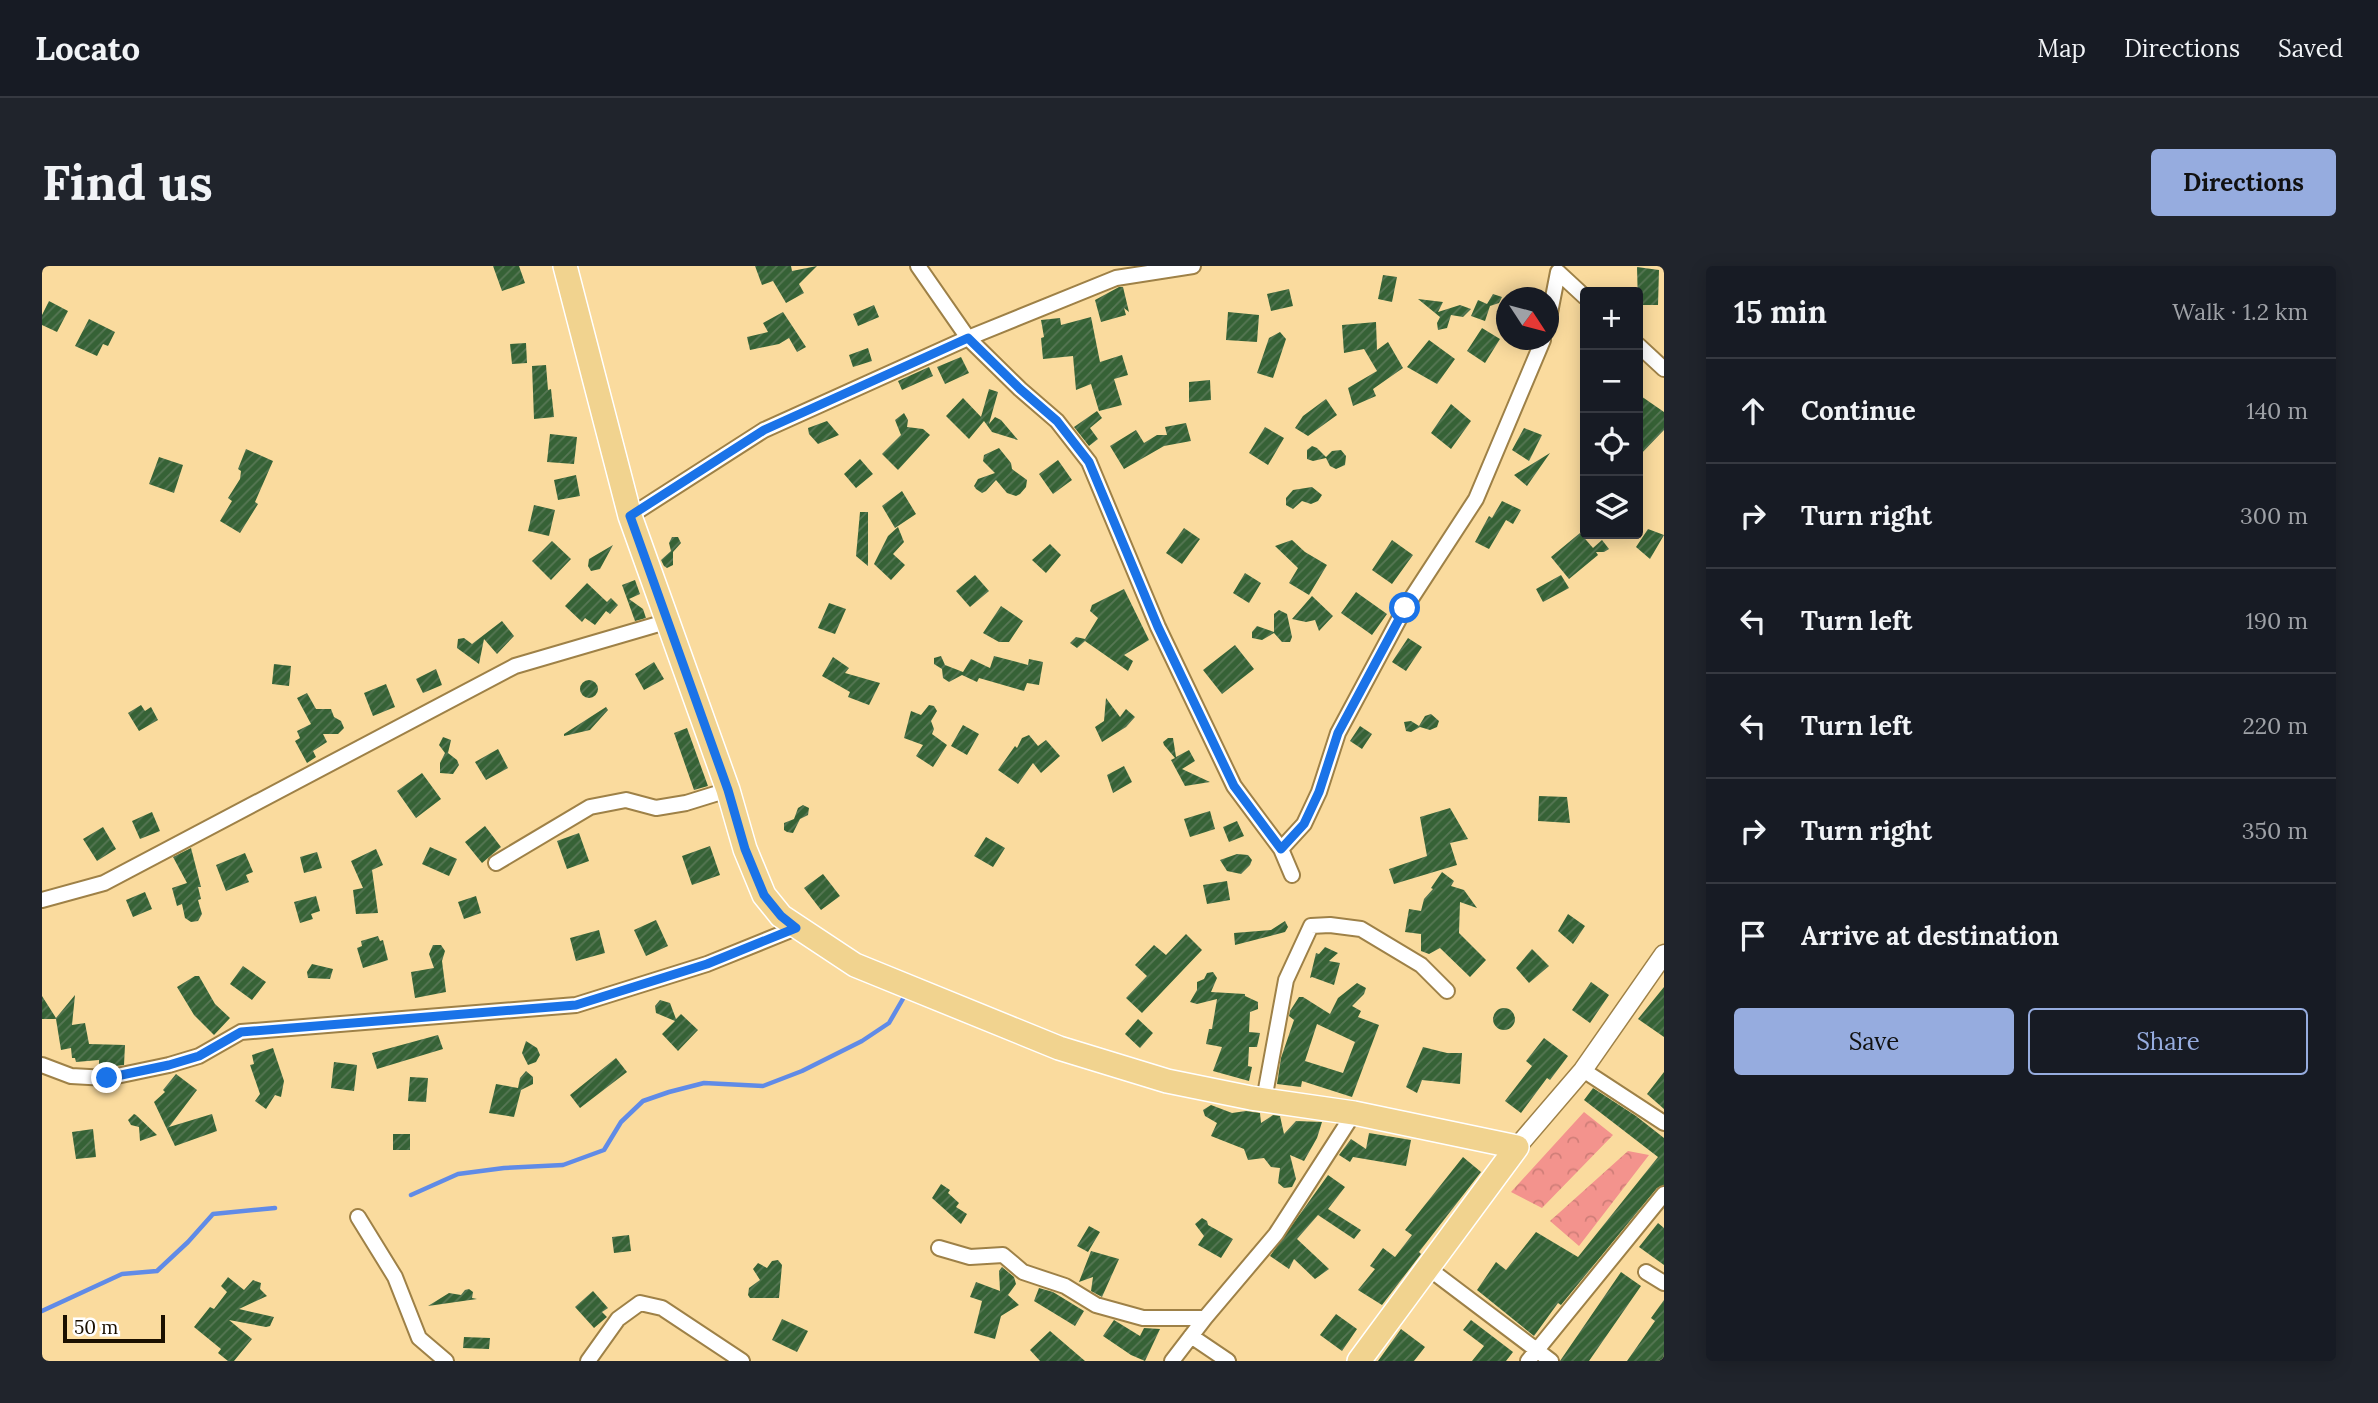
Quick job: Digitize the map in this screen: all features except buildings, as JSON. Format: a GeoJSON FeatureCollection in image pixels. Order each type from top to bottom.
{"type":"FeatureCollection","features":[{"type":"Feature","properties":{"kind":"main road"},"geometry":{"type":"LineString","coordinates":[[565,266],[630,516],[728,790],[745,849],[764,895],[781,916],[855,965],[1059,1048],[1167,1081],[1354,1114],[1517,1147],[1359,1361]]}},
{"type":"Feature","properties":{"kind":"street"},"geometry":{"type":"LineString","coordinates":[[918,266],[968,338],[1057,421],[1089,462],[1158,627],[1234,786],[1281,849],[1293,875]]}},
{"type":"Feature","properties":{"kind":"street"},"geometry":{"type":"LineString","coordinates":[[630,516],[764,430],[968,338],[1116,278],[1193,266]]}},
{"type":"Feature","properties":{"kind":"street"},"geometry":{"type":"LineString","coordinates":[[1557,268],[1580,292]]}},
{"type":"Feature","properties":{"kind":"street"},"geometry":{"type":"LineString","coordinates":[[1554,287],[1557,268]]}},
{"type":"Feature","properties":{"kind":"street"},"geometry":{"type":"LineString","coordinates":[[1281,849],[1304,824],[1319,792],[1338,733],[1405,608],[1476,499],[1539,350]]}},
{"type":"Feature","properties":{"kind":"street"},"geometry":{"type":"LineString","coordinates":[[1643,350],[1664,369]]}},
{"type":"Feature","properties":{"kind":"street"},"geometry":{"type":"LineString","coordinates":[[42,900],[104,883],[515,666],[669,621]]}},
{"type":"Feature","properties":{"kind":"street"},"geometry":{"type":"LineString","coordinates":[[496,863],[590,807],[626,800],[656,808],[686,803],[728,790]]}},
{"type":"Feature","properties":{"kind":"street"},"geometry":{"type":"LineString","coordinates":[[1265,1100],[1286,980],[1311,926],[1330,925],[1361,929],[1421,965],[1447,991]]}},
{"type":"Feature","properties":{"kind":"street"},"geometry":{"type":"LineString","coordinates":[[42,1065],[71,1076],[107,1078],[199,1056],[241,1032],[576,1005],[707,964],[796,928]]}},
{"type":"Feature","properties":{"kind":"street"},"geometry":{"type":"LineString","coordinates":[[1517,1147],[1583,1070],[1664,954]]}},
{"type":"Feature","properties":{"kind":"street"},"geometry":{"type":"LineString","coordinates":[[1583,1070],[1664,1123]]}},
{"type":"Feature","properties":{"kind":"street"},"geometry":{"type":"LineString","coordinates":[[1172,1361],[1276,1234],[1354,1114]]}},
{"type":"Feature","properties":{"kind":"street"},"geometry":{"type":"LineString","coordinates":[[1532,1355],[1664,1194]]}},
{"type":"Feature","properties":{"kind":"street"},"geometry":{"type":"LineString","coordinates":[[358,1217],[396,1277],[419,1338],[446,1361]]}},
{"type":"Feature","properties":{"kind":"street"},"geometry":{"type":"LineString","coordinates":[[939,1248],[970,1257],[1003,1255],[1023,1272],[1065,1286],[1096,1305],[1143,1318],[1205,1318]]}},
{"type":"Feature","properties":{"kind":"street"},"geometry":{"type":"LineString","coordinates":[[1428,1268],[1532,1355],[1551,1361]]}},
{"type":"Feature","properties":{"kind":"street"},"geometry":{"type":"LineString","coordinates":[[1646,1272],[1664,1283]]}},
{"type":"Feature","properties":{"kind":"street"},"geometry":{"type":"LineString","coordinates":[[587,1361],[618,1319],[640,1303],[662,1308],[742,1361]]}},
{"type":"Feature","properties":{"kind":"street"},"geometry":{"type":"LineString","coordinates":[[1191,1336],[1228,1361]]}},
{"type":"Feature","properties":{"kind":"green space"},"geometry":{"type":"Polygon","coordinates":[[[1584,1112],[1613,1135],[1542,1208],[1511,1192],[1584,1112]]]}},
{"type":"Feature","properties":{"kind":"green space"},"geometry":{"type":"Polygon","coordinates":[[[1628,1151],[1649,1155],[1579,1246],[1550,1221],[1628,1151]]]}},
{"type":"Feature","properties":{"kind":"waterway"},"geometry":{"type":"LineString","coordinates":[[411,1195],[458,1174],[563,1165],[604,1150],[621,1122],[643,1101],[669,1092],[704,1083],[763,1086],[802,1071],[862,1041],[889,1023],[904,997]]}},
{"type":"Feature","properties":{"kind":"waterway"},"geometry":{"type":"LineString","coordinates":[[42,1311],[122,1274],[157,1271],[213,1214],[275,1208]]}},
{"type":"Feature","properties":{"kind":"route"},"geometry":{"type":"LineString","coordinates":[[107,1078],[199,1056],[241,1032],[576,1005],[707,964],[796,928],[781,916],[764,895],[745,849],[728,790],[630,516],[764,430],[968,338],[1057,421],[1089,462],[1158,627],[1234,786],[1281,849],[1304,824],[1319,792],[1338,733],[1405,608]]}}]}
